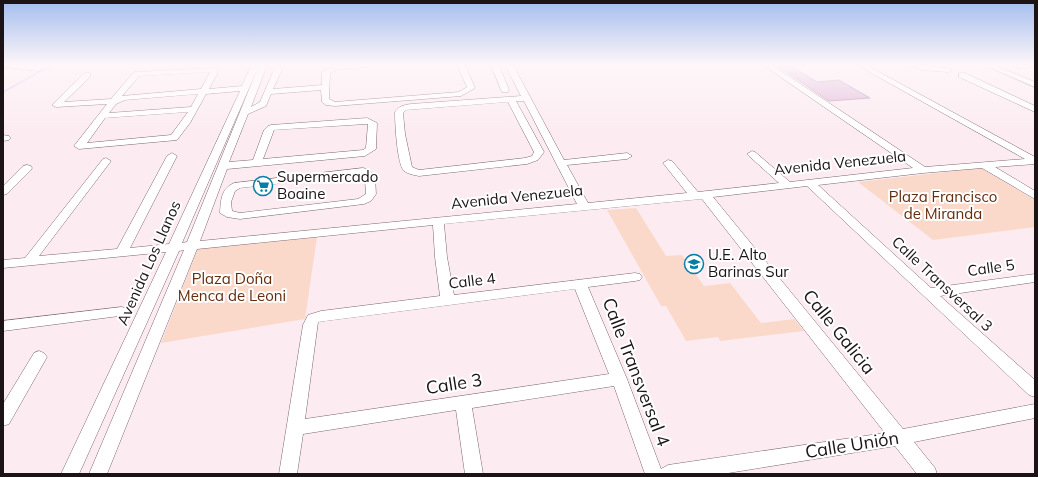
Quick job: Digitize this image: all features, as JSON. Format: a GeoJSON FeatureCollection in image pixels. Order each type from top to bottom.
{"type":"FeatureCollection","features":[{"type":"Feature","properties":{"kind":"street"},"geometry":{"type":"LineString","coordinates":[[74,87],[56,105],[244,90]]}},
{"type":"Feature","properties":{"kind":"street"},"geometry":{"type":"LineString","coordinates":[[126,87],[78,146],[174,138],[205,87]]}},
{"type":"Feature","properties":{"kind":"street","name":"Avenida Los Llanos"},"geometry":{"type":"LineString","coordinates":[[98,474],[209,205],[254,87]]}},
{"type":"Feature","properties":{"kind":"street"},"geometry":{"type":"LineString","coordinates":[[244,113],[263,104],[269,90],[307,87]]}},
{"type":"Feature","properties":{"kind":"street"},"geometry":{"type":"LineString","coordinates":[[325,87],[325,100],[332,104],[458,94],[468,91],[471,87]]}},
{"type":"Feature","properties":{"kind":"street"},"geometry":{"type":"LineString","coordinates":[[520,87],[584,206]]}},
{"type":"Feature","properties":{"kind":"street"},"geometry":{"type":"LineString","coordinates":[[800,87],[923,170]]}},
{"type":"Feature","properties":{"kind":"street"},"geometry":{"type":"LineString","coordinates":[[901,87],[1035,161]]}},
{"type":"Feature","properties":{"kind":"street"},"geometry":{"type":"LineString","coordinates":[[988,87],[1035,109]]}},
{"type":"Feature","properties":{"kind":"street","name":"Avenida Los Llanos"},"geometry":{"type":"LineString","coordinates":[[70,474],[244,90]]}},
{"type":"Feature","properties":{"kind":"street"},"geometry":{"type":"LineString","coordinates":[[511,99],[539,152],[535,158],[527,161],[419,173],[407,168],[400,134],[400,110],[411,107],[511,99],[526,98]]}},
{"type":"Feature","properties":{"kind":"street"},"geometry":{"type":"LineString","coordinates":[[101,116],[193,109]]}},
{"type":"Feature","properties":{"kind":"street"},"geometry":{"type":"LineString","coordinates":[[224,166],[257,163],[365,153],[371,149],[373,123],[367,121],[271,128],[257,163]]}},
{"type":"Feature","properties":{"kind":"street"},"geometry":{"type":"LineString","coordinates":[[752,154],[787,185]]}},
{"type":"Feature","properties":{"kind":"street"},"geometry":{"type":"LineString","coordinates":[[122,251],[172,156]]}},
{"type":"Feature","properties":{"kind":"street"},"geometry":{"type":"LineString","coordinates":[[560,162],[627,156]]}},
{"type":"Feature","properties":{"kind":"street"},"geometry":{"type":"LineString","coordinates":[[29,261],[106,161]]}},
{"type":"Feature","properties":{"kind":"street","name":"Avenida Venezuela"},"geometry":{"type":"LineString","coordinates":[[3,264],[122,251],[700,195],[787,185],[811,184],[923,170],[1035,161]]}},
{"type":"Feature","properties":{"kind":"street","name":"Calle Galicia"},"geometry":{"type":"LineString","coordinates":[[668,163],[700,195],[928,474]]}},
{"type":"Feature","properties":{"kind":"street"},"geometry":{"type":"LineString","coordinates":[[984,165],[1035,196]]}},
{"type":"Feature","properties":{"kind":"street"},"geometry":{"type":"LineString","coordinates":[[3,192],[27,168]]}},
{"type":"Feature","properties":{"kind":"street"},"geometry":{"type":"LineString","coordinates":[[359,171],[366,172],[370,175],[371,194],[367,199],[360,202],[235,216],[226,213],[226,202],[230,189],[238,185],[359,171]]}},
{"type":"Feature","properties":{"kind":"street","name":"Calle Transversal 3"},"geometry":{"type":"LineString","coordinates":[[811,184],[1035,390]]}},
{"type":"Feature","properties":{"kind":"street"},"geometry":{"type":"LineString","coordinates":[[209,205],[226,202]]}},
{"type":"Feature","properties":{"kind":"street"},"geometry":{"type":"LineString","coordinates":[[438,221],[441,257],[448,300]]}},
{"type":"Feature","properties":{"kind":"street","name":"Calle 4"},"geometry":{"type":"LineString","coordinates":[[294,428],[310,325],[313,319],[322,316],[635,278]]}},
{"type":"Feature","properties":{"kind":"street","name":"Calle 5"},"geometry":{"type":"LineString","coordinates":[[928,293],[1035,278]]}},
{"type":"Feature","properties":{"kind":"street","name":"Calle Transversal 4"},"geometry":{"type":"LineString","coordinates":[[580,285],[619,379],[654,474]]}},
{"type":"Feature","properties":{"kind":"street"},"geometry":{"type":"LineString","coordinates":[[3,326],[122,312]]}},
{"type":"Feature","properties":{"kind":"street"},"geometry":{"type":"LineString","coordinates":[[3,419],[39,357]]}},
{"type":"Feature","properties":{"kind":"street","name":"Calle 3"},"geometry":{"type":"LineString","coordinates":[[294,428],[619,379]]}},
{"type":"Feature","properties":{"kind":"street"},"geometry":{"type":"LineString","coordinates":[[463,403],[474,474]]}},
{"type":"Feature","properties":{"kind":"street","name":"Calle Unión"},"geometry":{"type":"LineString","coordinates":[[668,474],[899,438],[1035,411]]}},
{"type":"Feature","properties":{"kind":"street"},"geometry":{"type":"LineString","coordinates":[[288,474],[294,428]]}},
{"type":"Feature","properties":{"kind":"green space","name":"Plaza Francisco de Miranda"},"geometry":{"type":"Polygon","coordinates":[[[981,168],[1035,200],[1035,227],[933,240],[858,182],[981,168]]]}},
{"type":"Feature","properties":{"kind":"green space"},"geometry":{"type":"Polygon","coordinates":[[[636,208],[666,256],[682,255],[704,286],[730,283],[761,323],[794,319],[804,331],[720,341],[718,337],[686,341],[666,306],[661,306],[607,210],[636,208]]]}},
{"type":"Feature","properties":{"kind":"green space","name":"Plaza Doña Menca de Leoni"},"geometry":{"type":"Polygon","coordinates":[[[317,237],[305,319],[161,343],[198,248],[317,237]]]}},
{"type":"Feature","properties":{"kind":"building"},"geometry":{"type":"Polygon","coordinates":[[[809,87],[852,87],[870,98],[829,101],[809,87]]]}},
{"type":"Feature","properties":{"kind":"waterway"},"geometry":{"type":"LineString","coordinates":[[3,92],[12,87]]}},
{"type":"Feature","properties":{"kind":"place","name":"Supermercado Boaine"},"geometry":{"type":"Point","coordinates":[263,186]}},
{"type":"Feature","properties":{"kind":"place","name":"U.E. Alto Barinas Sur"},"geometry":{"type":"Point","coordinates":[694,264]}}]}
